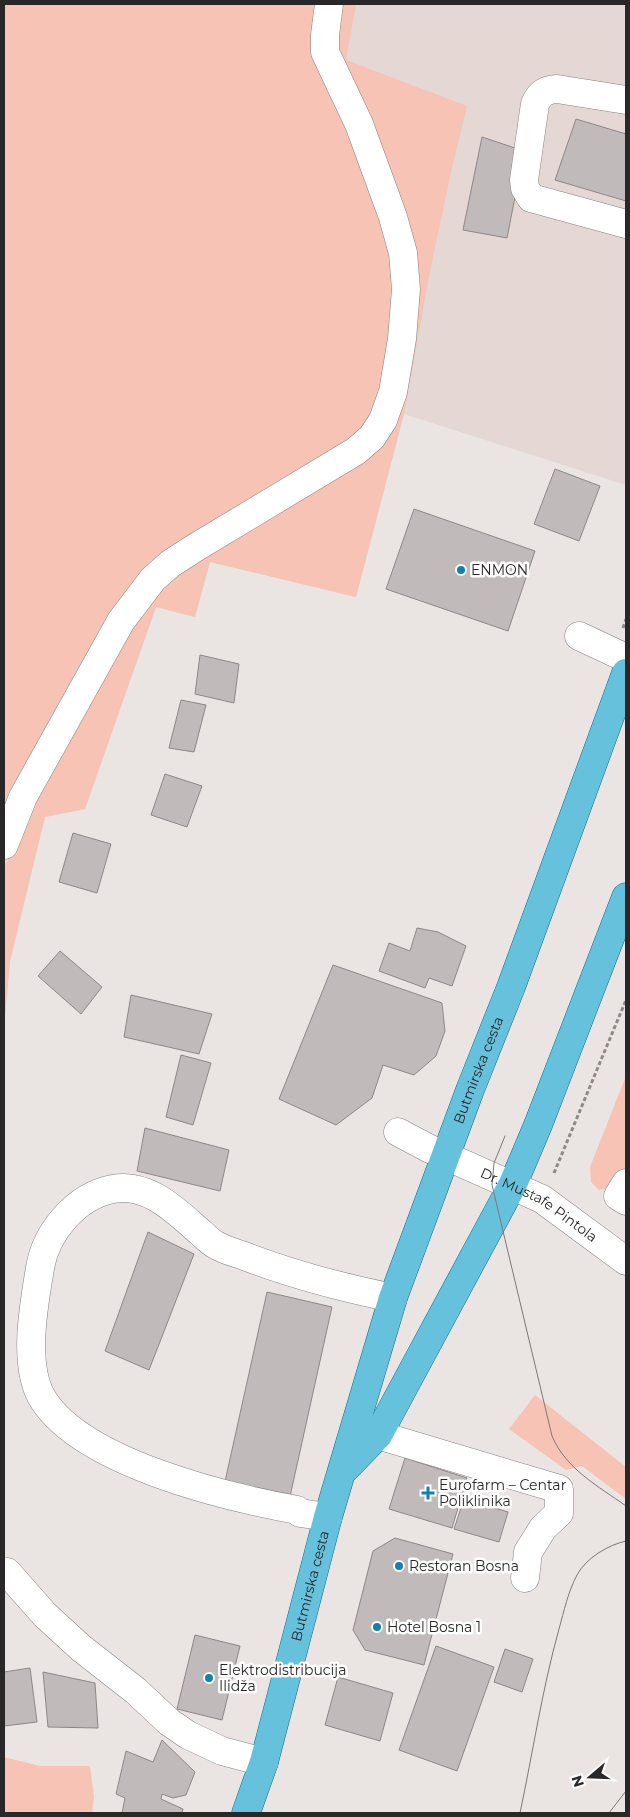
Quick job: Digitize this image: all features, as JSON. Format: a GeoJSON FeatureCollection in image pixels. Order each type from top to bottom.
{"type":"FeatureCollection","features":[{"type":"Feature","properties":{"kind":"main road","name":"Butmirska cesta"},"geometry":{"type":"LineString","coordinates":[[246,1813],[264,1762],[328,1517],[393,1298],[470,1090],[511,987],[626,672]]}},
{"type":"Feature","properties":{"kind":"main road","name":"Butmirska cesta"},"geometry":{"type":"LineString","coordinates":[[342,1473],[378,1435],[512,1184],[538,1126],[626,897]]}},
{"type":"Feature","properties":{"kind":"street"},"geometry":{"type":"LineString","coordinates":[[4,845],[23,796],[116,630],[137,598],[153,579],[170,564],[193,549],[356,451],[372,437],[383,420],[393,392],[402,339],[406,289],[403,253],[384,192],[358,124],[325,52],[329,4]]}},
{"type":"Feature","properties":{"kind":"street"},"geometry":{"type":"LineString","coordinates":[[626,100],[557,89],[547,90],[540,95],[535,104],[524,180],[525,188],[531,198],[626,224]]}},
{"type":"Feature","properties":{"kind":"street"},"geometry":{"type":"LineString","coordinates":[[579,636],[626,658]]}},
{"type":"Feature","properties":{"kind":"street","name":"Dr. Mustafe Pintola"},"geometry":{"type":"LineString","coordinates":[[398,1132],[446,1156],[542,1199],[626,1260]]}},
{"type":"Feature","properties":{"kind":"street"},"geometry":{"type":"LineString","coordinates":[[626,1183],[618,1196],[626,1201]]}},
{"type":"Feature","properties":{"kind":"street"},"geometry":{"type":"LineString","coordinates":[[328,1517],[300,1513],[297,1510],[258,1503],[174,1479],[126,1462],[79,1435],[63,1423],[41,1396],[32,1363],[34,1304],[42,1254],[48,1240],[59,1224],[83,1201],[113,1189],[132,1189],[158,1198],[215,1245],[273,1267],[393,1298]]}},
{"type":"Feature","properties":{"kind":"street"},"geometry":{"type":"LineString","coordinates":[[378,1435],[559,1490],[559,1513],[543,1528],[528,1552],[525,1578]]}},
{"type":"Feature","properties":{"kind":"street"},"geometry":{"type":"LineString","coordinates":[[7,1572],[52,1622],[81,1648],[136,1691],[169,1722],[188,1735],[222,1751],[264,1762]]}},
{"type":"Feature","properties":{"kind":"path"},"geometry":{"type":"LineString","coordinates":[[542,1199],[626,1000]]}},
{"type":"Feature","properties":{"kind":"shaded area"},"geometry":{"type":"Polygon","coordinates":[[[4,4],[626,4],[626,485],[404,414],[356,597],[210,562],[195,617],[156,607],[85,809],[45,817],[10,961],[4,1027],[4,4]]]}},
{"type":"Feature","properties":{"kind":"shaded area"},"geometry":{"type":"Polygon","coordinates":[[[4,4],[321,4],[355,136],[397,275],[391,364],[369,428],[158,567],[4,831],[4,4]]]}},
{"type":"Feature","properties":{"kind":"shaded area"},"geometry":{"type":"Polygon","coordinates":[[[337,4],[356,4],[346,60],[467,106],[430,271],[404,414],[356,597],[210,562],[195,617],[156,607],[85,809],[45,817],[10,961],[4,1027],[4,869],[22,821],[80,709],[163,582],[355,461],[413,295],[337,61],[337,4]]]}},
{"type":"Feature","properties":{"kind":"shaded area"},"geometry":{"type":"Polygon","coordinates":[[[626,1076],[626,1167],[611,1188],[599,1190],[591,1182],[590,1167],[626,1076]]]}},
{"type":"Feature","properties":{"kind":"shaded area"},"geometry":{"type":"Polygon","coordinates":[[[535,1395],[626,1467],[626,1499],[582,1466],[566,1470],[509,1429],[535,1395]]]}},
{"type":"Feature","properties":{"kind":"shaded area"},"geometry":{"type":"Polygon","coordinates":[[[4,1757],[40,1766],[90,1766],[94,1797],[92,1813],[4,1813],[4,1757]]]}},
{"type":"Feature","properties":{"kind":"building"},"geometry":{"type":"Polygon","coordinates":[[[576,119],[626,134],[626,201],[555,180],[576,119]]]}},
{"type":"Feature","properties":{"kind":"building"},"geometry":{"type":"Polygon","coordinates":[[[482,137],[524,151],[507,238],[463,230],[482,137]]]}},
{"type":"Feature","properties":{"kind":"building"},"geometry":{"type":"Polygon","coordinates":[[[555,469],[600,486],[579,541],[534,524],[555,469]]]}},
{"type":"Feature","properties":{"kind":"building","name":"ENMON"},"geometry":{"type":"Polygon","coordinates":[[[414,509],[535,551],[508,631],[386,589],[414,509]]]}},
{"type":"Feature","properties":{"kind":"building"},"geometry":{"type":"Polygon","coordinates":[[[200,655],[239,664],[234,703],[195,694],[200,655]]]}},
{"type":"Feature","properties":{"kind":"building"},"geometry":{"type":"Polygon","coordinates":[[[181,700],[206,705],[194,752],[169,748],[181,700]]]}},
{"type":"Feature","properties":{"kind":"building"},"geometry":{"type":"Polygon","coordinates":[[[165,774],[202,786],[187,827],[151,815],[165,774]]]}},
{"type":"Feature","properties":{"kind":"building"},"geometry":{"type":"Polygon","coordinates":[[[73,833],[111,844],[97,893],[59,882],[73,833]]]}},
{"type":"Feature","properties":{"kind":"building"},"geometry":{"type":"Polygon","coordinates":[[[417,928],[438,932],[466,946],[452,986],[429,978],[425,988],[379,971],[389,943],[410,951],[417,928]]]}},
{"type":"Feature","properties":{"kind":"building"},"geometry":{"type":"Polygon","coordinates":[[[60,951],[102,987],[81,1014],[38,976],[60,951]]]}},
{"type":"Feature","properties":{"kind":"building"},"geometry":{"type":"Polygon","coordinates":[[[333,965],[442,1003],[445,1031],[436,1056],[414,1075],[383,1065],[372,1098],[336,1125],[279,1099],[333,965]]]}},
{"type":"Feature","properties":{"kind":"building"},"geometry":{"type":"Polygon","coordinates":[[[131,995],[212,1014],[199,1054],[124,1037],[131,995]]]}},
{"type":"Feature","properties":{"kind":"building"},"geometry":{"type":"Polygon","coordinates":[[[181,1055],[211,1063],[193,1125],[166,1117],[181,1055]]]}},
{"type":"Feature","properties":{"kind":"building"},"geometry":{"type":"Polygon","coordinates":[[[145,1128],[229,1150],[220,1191],[137,1171],[145,1128]]]}},
{"type":"Feature","properties":{"kind":"building"},"geometry":{"type":"Polygon","coordinates":[[[148,1232],[194,1254],[149,1370],[105,1351],[148,1232]]]}},
{"type":"Feature","properties":{"kind":"building"},"geometry":{"type":"Polygon","coordinates":[[[267,1292],[332,1307],[289,1501],[224,1486],[267,1292]]]}},
{"type":"Feature","properties":{"kind":"building","name":"Eurofarm – Centar Poliklinika"},"geometry":{"type":"Polygon","coordinates":[[[405,1458],[467,1478],[452,1528],[389,1509],[405,1458]]]}},
{"type":"Feature","properties":{"kind":"building"},"geometry":{"type":"Polygon","coordinates":[[[464,1499],[508,1512],[499,1542],[454,1529],[464,1499]]]}},
{"type":"Feature","properties":{"kind":"building"},"geometry":{"type":"Polygon","coordinates":[[[395,1538],[453,1554],[424,1665],[365,1650],[353,1630],[373,1551],[395,1538]]]}},
{"type":"Feature","properties":{"kind":"building","name":"Elektrodistribucija Ilidža"},"geometry":{"type":"Polygon","coordinates":[[[195,1635],[240,1646],[222,1720],[177,1709],[195,1635]]]}},
{"type":"Feature","properties":{"kind":"building"},"geometry":{"type":"Polygon","coordinates":[[[436,1646],[494,1667],[457,1771],[399,1750],[436,1646]]]}},
{"type":"Feature","properties":{"kind":"building"},"geometry":{"type":"Polygon","coordinates":[[[505,1649],[533,1659],[522,1692],[494,1682],[505,1649]]]}},
{"type":"Feature","properties":{"kind":"building"},"geometry":{"type":"Polygon","coordinates":[[[30,1668],[37,1722],[4,1726],[4,1672],[30,1668]]]}},
{"type":"Feature","properties":{"kind":"building"},"geometry":{"type":"Polygon","coordinates":[[[43,1672],[95,1683],[98,1728],[48,1727],[43,1672]]]}},
{"type":"Feature","properties":{"kind":"building"},"geometry":{"type":"Polygon","coordinates":[[[338,1677],[393,1693],[380,1741],[325,1725],[338,1677]]]}},
{"type":"Feature","properties":{"kind":"building"},"geometry":{"type":"Polygon","coordinates":[[[162,1740],[195,1772],[186,1795],[173,1798],[162,1794],[161,1799],[183,1809],[182,1813],[122,1813],[125,1798],[116,1794],[126,1751],[153,1762],[162,1740]]]}},
{"type":"Feature","properties":{"kind":"tram line"},"geometry":{"type":"LineString","coordinates":[[505,1136],[494,1163],[492,1185],[552,1436],[558,1448],[574,1467],[594,1484],[626,1506]]}},
{"type":"Feature","properties":{"kind":"tram line"},"geometry":{"type":"LineString","coordinates":[[520,1813],[553,1652],[571,1588],[577,1575],[586,1563],[605,1549],[626,1541]]}},
{"type":"Feature","properties":{"kind":"tram line"},"geometry":{"type":"LineString","coordinates":[[609,1813],[626,1791]]}},
{"type":"Feature","properties":{"kind":"place","name":"ENMON"},"geometry":{"type":"Point","coordinates":[461,570]}},
{"type":"Feature","properties":{"kind":"place","name":"Eurofarm – Centar Poliklinika"},"geometry":{"type":"Point","coordinates":[428,1493]}},
{"type":"Feature","properties":{"kind":"place","name":"Restoran Bosna"},"geometry":{"type":"Point","coordinates":[399,1566]}},
{"type":"Feature","properties":{"kind":"place","name":"Hotel Bosna 1"},"geometry":{"type":"Point","coordinates":[377,1627]}},
{"type":"Feature","properties":{"kind":"place","name":"Elektrodistribucija Ilidža"},"geometry":{"type":"Point","coordinates":[209,1678]}}]}
